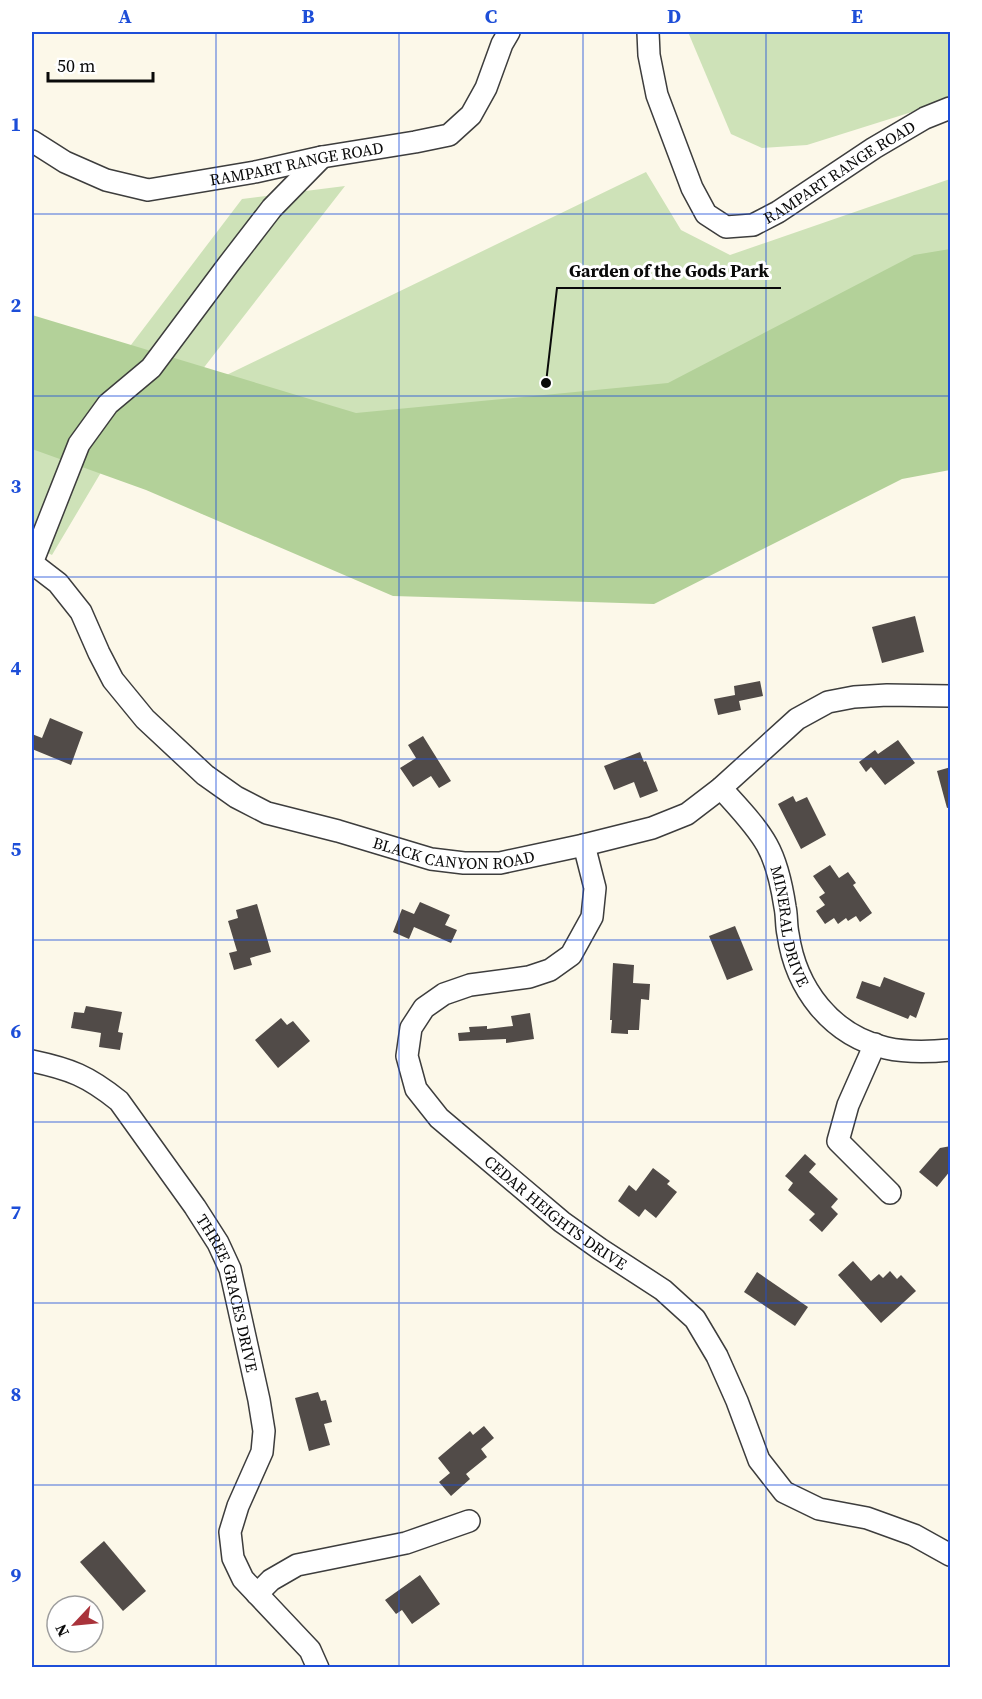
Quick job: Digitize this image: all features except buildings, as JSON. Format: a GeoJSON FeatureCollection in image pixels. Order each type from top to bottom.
{"type":"FeatureCollection","features":[{"type":"Feature","properties":{"kind":"street","name":"RAMPART RANGE ROAD"},"geometry":{"type":"LineString","coordinates":[[32,141],[64,162],[106,180],[148,190],[449,135],[471,115],[486,88],[502,44],[509,32]]}},
{"type":"Feature","properties":{"kind":"street","name":"RAMPART RANGE ROAD"},"geometry":{"type":"LineString","coordinates":[[648,32],[649,55],[657,95],[692,188],[706,214],[726,227],[753,225],[778,212],[874,148],[926,118],[951,108]]}},
{"type":"Feature","properties":{"kind":"street"},"geometry":{"type":"LineString","coordinates":[[32,563],[79,444],[108,404],[151,368],[272,208],[322,157]]}},
{"type":"Feature","properties":{"kind":"street","name":"BLACK CANYON ROAD"},"geometry":{"type":"LineString","coordinates":[[32,563],[58,583],[81,612],[113,680],[145,719],[205,775],[236,797],[267,813],[338,831],[431,860],[500,863],[652,828],[687,814],[721,788],[797,719],[828,702],[854,697],[887,695],[951,696]]}},
{"type":"Feature","properties":{"kind":"street","name":"MINERAL DRIVE"},"geometry":{"type":"LineString","coordinates":[[721,788],[767,845],[786,907],[787,934],[793,961],[801,981],[835,1024],[860,1039],[887,1048],[919,1052],[951,1050]]}},
{"type":"Feature","properties":{"kind":"street","name":"CEDAR HEIGHTS DRIVE"},"geometry":{"type":"LineString","coordinates":[[584,845],[595,888],[592,917],[571,955],[550,970],[529,977],[470,985],[444,994],[424,1008],[411,1028],[407,1056],[416,1089],[439,1118],[562,1222],[663,1290],[695,1319],[717,1356],[759,1460],[784,1492],[819,1509],[867,1518],[914,1535],[951,1555]]}},
{"type":"Feature","properties":{"kind":"street"},"geometry":{"type":"LineString","coordinates":[[875,1044],[848,1105],[838,1141],[890,1193]]}},
{"type":"Feature","properties":{"kind":"street","name":"THREE GRACES DRIVE"},"geometry":{"type":"LineString","coordinates":[[32,1062],[55,1066],[84,1076],[102,1087],[118,1101],[195,1207],[218,1243],[230,1269],[264,1431],[262,1452],[238,1506],[230,1532],[233,1558],[243,1579],[310,1650],[318,1668]]}},
{"type":"Feature","properties":{"kind":"street"},"geometry":{"type":"LineString","coordinates":[[257,1594],[271,1580],[297,1565],[406,1543],[469,1521]]}},
{"type":"Feature","properties":{"kind":"green space"},"geometry":{"type":"Polygon","coordinates":[[[688,32],[950,32],[950,100],[807,145],[762,148],[731,134],[688,32]]]}},
{"type":"Feature","properties":{"kind":"green space"},"geometry":{"type":"Polygon","coordinates":[[[646,172],[681,230],[730,255],[950,179],[950,341],[421,590],[200,513],[122,437],[52,555],[32,545],[32,410],[80,412],[242,199],[345,186],[181,397],[646,172]]]}},
{"type":"Feature","properties":{"kind":"green space"},"geometry":{"type":"Polygon","coordinates":[[[950,249],[950,470],[902,479],[654,604],[393,596],[146,490],[32,449],[32,315],[356,413],[668,383],[914,255],[950,249]]]}},
{"type":"Feature","properties":{"kind":"place","name":"Garden of the Gods Park"},"geometry":{"type":"Point","coordinates":[546,383]}}]}
